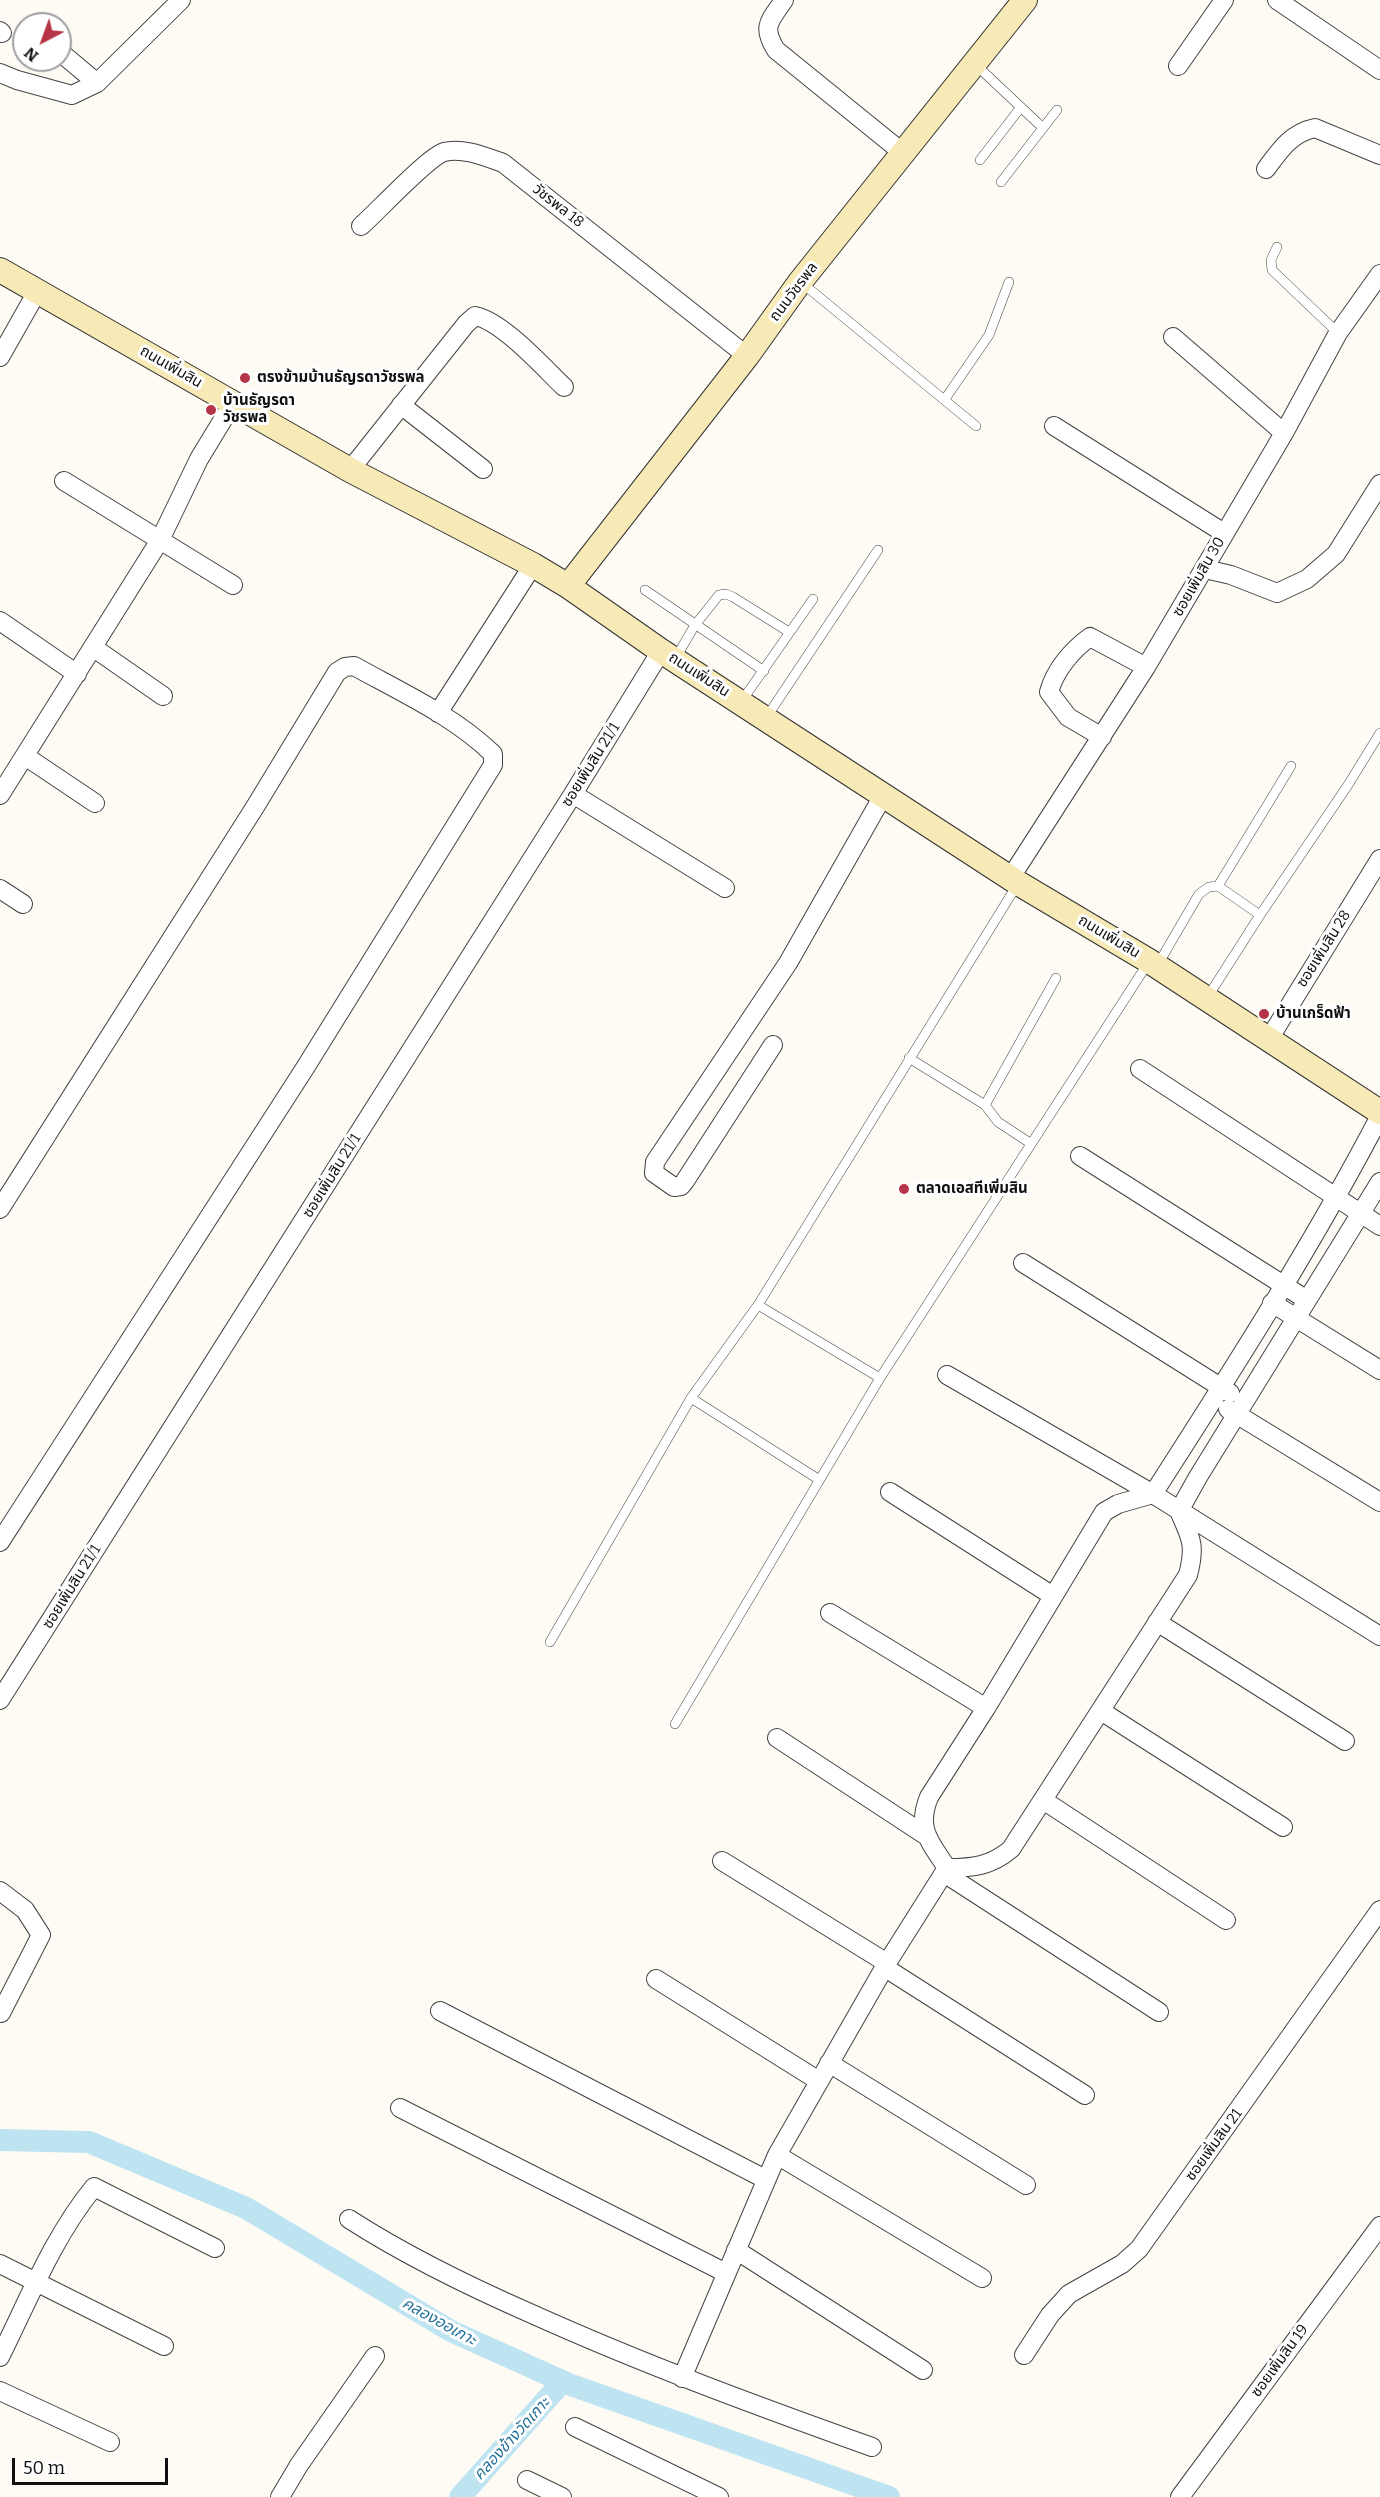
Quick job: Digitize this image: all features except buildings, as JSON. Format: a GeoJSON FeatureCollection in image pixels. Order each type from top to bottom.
{"type":"FeatureCollection","features":[{"type":"Feature","properties":{"kind":"street"},"geometry":{"type":"LineString","coordinates":[[784,0],[769,21],[767,36],[776,50],[903,153]]}},
{"type":"Feature","properties":{"kind":"street","name":"ถนนวัชรพล"},"geometry":{"type":"LineString","coordinates":[[568,586],[747,356],[800,282],[1025,0]]}},
{"type":"Feature","properties":{"kind":"street"},"geometry":{"type":"LineString","coordinates":[[1178,66],[1224,0]]}},
{"type":"Feature","properties":{"kind":"street"},"geometry":{"type":"LineString","coordinates":[[1277,0],[1380,70]]}},
{"type":"Feature","properties":{"kind":"street"},"geometry":{"type":"LineString","coordinates":[[0,73],[72,95],[96,83],[169,4]]}},
{"type":"Feature","properties":{"kind":"street"},"geometry":{"type":"LineString","coordinates":[[72,62],[96,83]]}},
{"type":"Feature","properties":{"kind":"street"},"geometry":{"type":"LineString","coordinates":[[1266,169],[1290,138],[1315,128],[1380,155]]}},
{"type":"Feature","properties":{"kind":"street","name":"วัชรพล 18"},"geometry":{"type":"LineString","coordinates":[[361,226],[430,161],[444,152],[463,152],[487,157],[503,163],[747,356]]}},
{"type":"Feature","properties":{"kind":"street","name":"ถนนเพิ่มสิน"},"geometry":{"type":"LineString","coordinates":[[0,270],[350,470],[568,586],[668,655],[1015,880],[1153,963],[1380,1114]]}},
{"type":"Feature","properties":{"kind":"street","name":"ซอยเพิ่มสิน 30"},"geometry":{"type":"LineString","coordinates":[[1015,880],[1205,568],[1284,433],[1338,333],[1380,274]]}},
{"type":"Feature","properties":{"kind":"street"},"geometry":{"type":"LineString","coordinates":[[0,357],[38,290]]}},
{"type":"Feature","properties":{"kind":"street"},"geometry":{"type":"LineString","coordinates":[[350,470],[466,324],[475,316],[486,318],[505,332],[564,387]]}},
{"type":"Feature","properties":{"kind":"street"},"geometry":{"type":"LineString","coordinates":[[1173,337],[1284,433]]}},
{"type":"Feature","properties":{"kind":"street"},"geometry":{"type":"LineString","coordinates":[[1,790],[94,648],[160,540],[200,459],[233,403]]}},
{"type":"Feature","properties":{"kind":"street"},"geometry":{"type":"LineString","coordinates":[[401,405],[483,468]]}},
{"type":"Feature","properties":{"kind":"street"},"geometry":{"type":"LineString","coordinates":[[1054,426],[1224,533]]}},
{"type":"Feature","properties":{"kind":"street"},"geometry":{"type":"LineString","coordinates":[[64,482],[233,585]]}},
{"type":"Feature","properties":{"kind":"street"},"geometry":{"type":"LineString","coordinates":[[1205,568],[1231,575],[1277,593],[1307,579],[1336,554],[1380,484]]}},
{"type":"Feature","properties":{"kind":"street"},"geometry":{"type":"LineString","coordinates":[[438,713],[532,565]]}},
{"type":"Feature","properties":{"kind":"street"},"geometry":{"type":"LineString","coordinates":[[0,621],[77,674]]}},
{"type":"Feature","properties":{"kind":"street"},"geometry":{"type":"LineString","coordinates":[[1102,737],[1063,711],[1048,692],[1051,682],[1071,652],[1090,637],[1146,667]]}},
{"type":"Feature","properties":{"kind":"street"},"geometry":{"type":"LineString","coordinates":[[94,648],[163,696]]}},
{"type":"Feature","properties":{"kind":"street","name":"ซอยเพิ่มสิน 21/1"},"geometry":{"type":"LineString","coordinates":[[0,1700],[573,794],[668,655]]}},
{"type":"Feature","properties":{"kind":"street"},"geometry":{"type":"LineString","coordinates":[[0,1209],[255,807],[337,672],[345,667],[354,666],[438,713],[482,743],[493,754],[493,765],[305,1068],[0,1542]]}},
{"type":"Feature","properties":{"kind":"street"},"geometry":{"type":"LineString","coordinates":[[25,756],[95,803]]}},
{"type":"Feature","properties":{"kind":"street"},"geometry":{"type":"LineString","coordinates":[[573,794],[725,888]]}},
{"type":"Feature","properties":{"kind":"street"},"geometry":{"type":"LineString","coordinates":[[773,1045],[681,1186],[674,1187],[654,1173],[655,1162],[788,963],[884,794]]}},
{"type":"Feature","properties":{"kind":"street","name":"ซอยเพิ่มสิน 28"},"geometry":{"type":"LineString","coordinates":[[1269,1040],[1380,859]]}},
{"type":"Feature","properties":{"kind":"street"},"geometry":{"type":"LineString","coordinates":[[0,889],[23,904]]}},
{"type":"Feature","properties":{"kind":"street"},"geometry":{"type":"LineString","coordinates":[[1140,1069],[1380,1226]]}},
{"type":"Feature","properties":{"kind":"street"},"geometry":{"type":"LineString","coordinates":[[925,1835],[923,1812],[929,1797],[986,1708],[1104,1512],[1118,1504],[1153,1494],[1284,1284],[1380,1114]]}},
{"type":"Feature","properties":{"kind":"street"},"geometry":{"type":"LineString","coordinates":[[1080,1156],[1307,1300]]}},
{"type":"Feature","properties":{"kind":"street"},"geometry":{"type":"LineString","coordinates":[[1179,1510],[1380,1182]]}},
{"type":"Feature","properties":{"kind":"street"},"geometry":{"type":"LineString","coordinates":[[1023,1263],[1380,1502]]}},
{"type":"Feature","properties":{"kind":"street"},"geometry":{"type":"LineString","coordinates":[[1272,1303],[1380,1370]]}},
{"type":"Feature","properties":{"kind":"street"},"geometry":{"type":"LineString","coordinates":[[947,1375],[1153,1494],[1380,1636]]}},
{"type":"Feature","properties":{"kind":"street"},"geometry":{"type":"LineString","coordinates":[[890,1492],[1053,1596]]}},
{"type":"Feature","properties":{"kind":"street"},"geometry":{"type":"LineString","coordinates":[[946,1870],[974,1868],[998,1861],[1011,1849],[1101,1711],[1188,1575],[1194,1555],[1192,1539],[1179,1510]]}},
{"type":"Feature","properties":{"kind":"street"},"geometry":{"type":"LineString","coordinates":[[830,1613],[986,1708]]}},
{"type":"Feature","properties":{"kind":"street"},"geometry":{"type":"LineString","coordinates":[[1157,1622],[1345,1741]]}},
{"type":"Feature","properties":{"kind":"street"},"geometry":{"type":"LineString","coordinates":[[1101,1711],[1282,1827]]}},
{"type":"Feature","properties":{"kind":"street"},"geometry":{"type":"LineString","coordinates":[[777,1738],[925,1835],[946,1870],[1159,2012]]}},
{"type":"Feature","properties":{"kind":"street"},"geometry":{"type":"LineString","coordinates":[[1043,1800],[1226,1920]]}},
{"type":"Feature","properties":{"kind":"street"},"geometry":{"type":"LineString","coordinates":[[722,1861],[1085,2095]]}},
{"type":"Feature","properties":{"kind":"street"},"geometry":{"type":"LineString","coordinates":[[682,2378],[777,2155],[886,1965],[946,1870]]}},
{"type":"Feature","properties":{"kind":"street"},"geometry":{"type":"LineString","coordinates":[[0,1891],[24,1910],[41,1935],[1,2013]]}},
{"type":"Feature","properties":{"kind":"street","name":"ซอยเพิ่มสิน 21"},"geometry":{"type":"LineString","coordinates":[[1024,2355],[1050,2314],[1069,2294],[1122,2264],[1139,2249],[1380,1910]]}},
{"type":"Feature","properties":{"kind":"street"},"geometry":{"type":"LineString","coordinates":[[656,1979],[819,2081]]}},
{"type":"Feature","properties":{"kind":"street"},"geometry":{"type":"LineString","coordinates":[[440,2011],[765,2179]]}},
{"type":"Feature","properties":{"kind":"street"},"geometry":{"type":"LineString","coordinates":[[829,2063],[1026,2185]]}},
{"type":"Feature","properties":{"kind":"street"},"geometry":{"type":"LineString","coordinates":[[400,2108],[726,2273]]}},
{"type":"Feature","properties":{"kind":"street"},"geometry":{"type":"LineString","coordinates":[[777,2155],[982,2278]]}},
{"type":"Feature","properties":{"kind":"street"},"geometry":{"type":"LineString","coordinates":[[0,2357],[60,2235],[75,2210],[94,2187],[216,2248]]}},
{"type":"Feature","properties":{"kind":"street"},"geometry":{"type":"LineString","coordinates":[[349,2219],[397,2250],[438,2271],[598,2344],[682,2378],[872,2447]]}},
{"type":"Feature","properties":{"kind":"street","name":"ซอยเพิ่มสิน 19"},"geometry":{"type":"LineString","coordinates":[[1180,2497],[1380,2226]]}},
{"type":"Feature","properties":{"kind":"street"},"geometry":{"type":"LineString","coordinates":[[736,2250],[924,2370]]}},
{"type":"Feature","properties":{"kind":"street"},"geometry":{"type":"LineString","coordinates":[[0,2264],[164,2346]]}},
{"type":"Feature","properties":{"kind":"street"},"geometry":{"type":"LineString","coordinates":[[280,2497],[310,2449],[375,2356]]}},
{"type":"Feature","properties":{"kind":"street"},"geometry":{"type":"LineString","coordinates":[[0,2391],[110,2442]]}},
{"type":"Feature","properties":{"kind":"street"},"geometry":{"type":"LineString","coordinates":[[575,2427],[719,2497]]}},
{"type":"Feature","properties":{"kind":"street"},"geometry":{"type":"LineString","coordinates":[[527,2480],[562,2497]]}},
{"type":"Feature","properties":{"kind":"lane"},"geometry":{"type":"LineString","coordinates":[[975,64],[1043,128]]}},
{"type":"Feature","properties":{"kind":"lane"},"geometry":{"type":"LineString","coordinates":[[980,160],[1021,107]]}},
{"type":"Feature","properties":{"kind":"lane"},"geometry":{"type":"LineString","coordinates":[[1001,182],[1057,110]]}},
{"type":"Feature","properties":{"kind":"lane"},"geometry":{"type":"LineString","coordinates":[[1277,247],[1271,260],[1272,270],[1338,333]]}},
{"type":"Feature","properties":{"kind":"lane"},"geometry":{"type":"LineString","coordinates":[[800,282],[976,426]]}},
{"type":"Feature","properties":{"kind":"lane"},"geometry":{"type":"LineString","coordinates":[[945,399],[989,335],[1009,282]]}},
{"type":"Feature","properties":{"kind":"lane"},"geometry":{"type":"LineString","coordinates":[[766,718],[878,550]]}},
{"type":"Feature","properties":{"kind":"lane"},"geometry":{"type":"LineString","coordinates":[[645,590],[764,671]]}},
{"type":"Feature","properties":{"kind":"lane"},"geometry":{"type":"LineString","coordinates":[[668,655],[719,595],[726,594],[789,632]]}},
{"type":"Feature","properties":{"kind":"lane"},"geometry":{"type":"LineString","coordinates":[[741,702],[813,599]]}},
{"type":"Feature","properties":{"kind":"lane"},"geometry":{"type":"LineString","coordinates":[[1207,998],[1380,733]]}},
{"type":"Feature","properties":{"kind":"lane"},"geometry":{"type":"LineString","coordinates":[[1218,886],[1291,766]]}},
{"type":"Feature","properties":{"kind":"lane"},"geometry":{"type":"LineString","coordinates":[[550,1642],[691,1398],[758,1305],[1015,880]]}},
{"type":"Feature","properties":{"kind":"lane"},"geometry":{"type":"LineString","coordinates":[[675,1724],[818,1479],[880,1378],[1030,1143],[1199,894],[1209,887],[1218,886],[1260,915]]}},
{"type":"Feature","properties":{"kind":"lane"},"geometry":{"type":"LineString","coordinates":[[985,1105],[1056,978]]}},
{"type":"Feature","properties":{"kind":"lane"},"geometry":{"type":"LineString","coordinates":[[909,1058],[985,1105],[998,1122],[1030,1143]]}},
{"type":"Feature","properties":{"kind":"lane"},"geometry":{"type":"LineString","coordinates":[[758,1305],[880,1378]]}},
{"type":"Feature","properties":{"kind":"lane"},"geometry":{"type":"LineString","coordinates":[[691,1398],[818,1479]]}},
{"type":"Feature","properties":{"kind":"waterway","name":"คลองออเกาะ"},"geometry":{"type":"LineString","coordinates":[[0,2140],[89,2142],[246,2208],[451,2331],[571,2385],[889,2497]]}},
{"type":"Feature","properties":{"kind":"waterway","name":"คลองข้างวัดเกาะ"},"geometry":{"type":"LineString","coordinates":[[460,2497],[563,2381]]}},
{"type":"Feature","properties":{"kind":"place","name":"ตรงข้ามบ้านธัญรดาวัชรพล"},"geometry":{"type":"Point","coordinates":[245,378]}},
{"type":"Feature","properties":{"kind":"place","name":"บ้านธัญรดา วัชรพล"},"geometry":{"type":"Point","coordinates":[211,410]}},
{"type":"Feature","properties":{"kind":"place","name":"บ้านเกร็ดฟ้า"},"geometry":{"type":"Point","coordinates":[1264,1014]}},
{"type":"Feature","properties":{"kind":"place","name":"ตลาดเอสทีเพิ่มสิน"},"geometry":{"type":"Point","coordinates":[904,1189]}}]}
